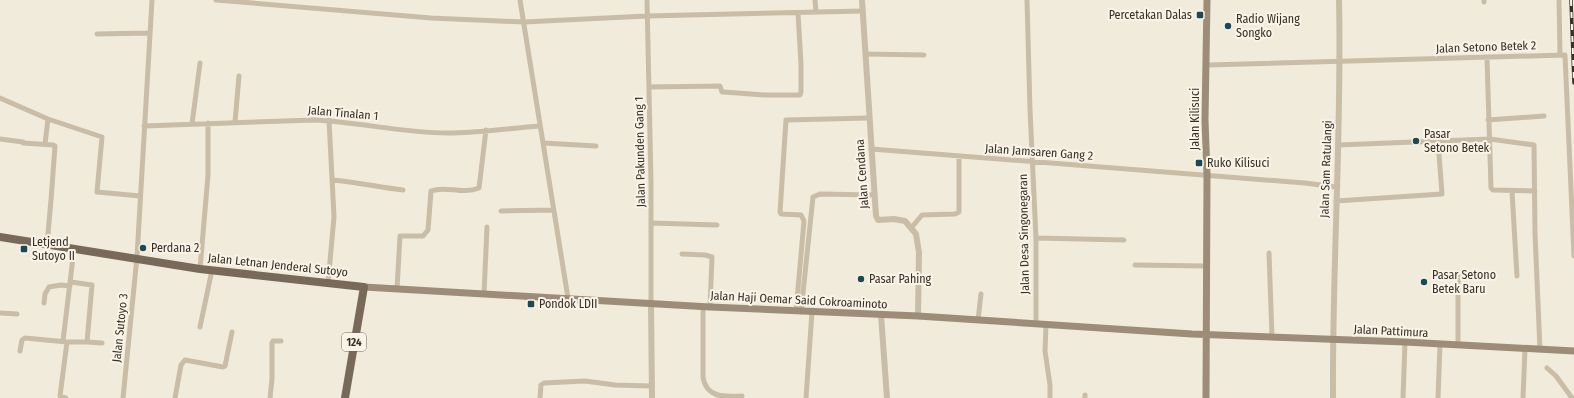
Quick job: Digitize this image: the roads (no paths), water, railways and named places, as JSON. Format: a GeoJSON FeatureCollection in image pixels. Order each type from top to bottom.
{"type":"FeatureCollection","features":[{"type":"Feature","properties":{"kind":"main road","name":"Jalan Kilisuci"},"geometry":{"type":"LineString","coordinates":[[1206,398],[1207,175],[1205,120],[1208,0]]}},
{"type":"Feature","properties":{"kind":"main road","name":"Jalan Letnan Jenderal Sutoyo"},"geometry":{"type":"LineString","coordinates":[[0,237],[200,269],[364,287]]}},
{"type":"Feature","properties":{"kind":"main road","name":"Jalan Haji Oemar Said Cokroaminoto"},"geometry":{"type":"LineString","coordinates":[[364,287],[798,312],[918,316],[1207,335]]}},
{"type":"Feature","properties":{"kind":"main road","name":"124"},"geometry":{"type":"LineString","coordinates":[[345,398],[364,287]]}},
{"type":"Feature","properties":{"kind":"main road","name":"Jalan Pattimura"},"geometry":{"type":"LineString","coordinates":[[1207,335],[1272,336],[1574,351]]}},
{"type":"Feature","properties":{"kind":"street","name":"Jalan Sutoyo 3"},"geometry":{"type":"LineString","coordinates":[[123,398],[137,259],[152,0]]}},
{"type":"Feature","properties":{"kind":"street"},"geometry":{"type":"LineString","coordinates":[[216,0],[424,17],[524,22],[647,16],[863,11]]}},
{"type":"Feature","properties":{"kind":"street"},"geometry":{"type":"LineString","coordinates":[[520,0],[568,298]]}},
{"type":"Feature","properties":{"kind":"street","name":"Jalan Pakunden Gang 1"},"geometry":{"type":"LineString","coordinates":[[647,0],[651,303]]}},
{"type":"Feature","properties":{"kind":"street"},"geometry":{"type":"LineString","coordinates":[[815,0],[816,12]]}},
{"type":"Feature","properties":{"kind":"street","name":"Jalan Cendana"},"geometry":{"type":"LineString","coordinates":[[862,0],[876,216],[878,220],[905,221],[912,227]]}},
{"type":"Feature","properties":{"kind":"street","name":"Jalan Desa Singonegaran"},"geometry":{"type":"LineString","coordinates":[[1027,0],[1036,238],[1036,324]]}},
{"type":"Feature","properties":{"kind":"street","name":"Jalan Sam Ratulangi"},"geometry":{"type":"LineString","coordinates":[[1333,398],[1336,187],[1340,61],[1339,0]]}},
{"type":"Feature","properties":{"kind":"street"},"geometry":{"type":"LineString","coordinates":[[1559,0],[1560,54],[1565,55],[1566,57],[1574,256]]}},
{"type":"Feature","properties":{"kind":"street"},"geometry":{"type":"LineString","coordinates":[[649,87],[720,86],[722,92],[765,95],[800,95],[801,64],[798,13]]}},
{"type":"Feature","properties":{"kind":"street"},"geometry":{"type":"LineString","coordinates":[[97,34],[149,33]]}},
{"type":"Feature","properties":{"kind":"street"},"geometry":{"type":"LineString","coordinates":[[866,54],[924,55]]}},
{"type":"Feature","properties":{"kind":"street","name":"Jalan Setono Betek 2"},"geometry":{"type":"LineString","coordinates":[[1207,64],[1487,58],[1560,54]]}},
{"type":"Feature","properties":{"kind":"street"},"geometry":{"type":"LineString","coordinates":[[1487,58],[1491,188],[1493,190],[1535,191]]}},
{"type":"Feature","properties":{"kind":"street"},"geometry":{"type":"LineString","coordinates":[[192,124],[200,63]]}},
{"type":"Feature","properties":{"kind":"street"},"geometry":{"type":"LineString","coordinates":[[235,122],[239,76]]}},
{"type":"Feature","properties":{"kind":"street"},"geometry":{"type":"LineString","coordinates":[[0,98],[48,119],[102,137],[97,192],[140,196]]}},
{"type":"Feature","properties":{"kind":"street"},"geometry":{"type":"LineString","coordinates":[[1488,120],[1544,116]]}},
{"type":"Feature","properties":{"kind":"street"},"geometry":{"type":"LineString","coordinates":[[798,312],[804,221],[802,215],[781,214],[786,120],[869,118]]}},
{"type":"Feature","properties":{"kind":"street"},"geometry":{"type":"LineString","coordinates":[[45,144],[48,119]]}},
{"type":"Feature","properties":{"kind":"street"},"geometry":{"type":"LineString","coordinates":[[328,283],[334,217],[329,120]]}},
{"type":"Feature","properties":{"kind":"street","name":"Jalan Tinalan 1"},"geometry":{"type":"LineString","coordinates":[[144,126],[329,120],[425,132],[448,133],[540,126]]}},
{"type":"Feature","properties":{"kind":"street"},"geometry":{"type":"LineString","coordinates":[[200,269],[208,175],[208,123]]}},
{"type":"Feature","properties":{"kind":"street"},"geometry":{"type":"LineString","coordinates":[[397,289],[400,236],[420,236],[426,234],[428,230],[431,191],[439,189],[466,192],[478,188],[486,130]]}},
{"type":"Feature","properties":{"kind":"street"},"geometry":{"type":"LineString","coordinates":[[0,139],[52,145],[55,149],[47,245]]}},
{"type":"Feature","properties":{"kind":"street"},"geometry":{"type":"LineString","coordinates":[[1338,145],[1490,139],[1534,144],[1535,233],[1540,350]]}},
{"type":"Feature","properties":{"kind":"street"},"geometry":{"type":"LineString","coordinates":[[1336,201],[1390,199],[1442,194],[1438,141]]}},
{"type":"Feature","properties":{"kind":"street"},"geometry":{"type":"LineString","coordinates":[[543,143],[596,146]]}},
{"type":"Feature","properties":{"kind":"street","name":"Jalan Jamsaren Gang 2"},"geometry":{"type":"LineString","coordinates":[[871,149],[1306,183],[1336,187]]}},
{"type":"Feature","properties":{"kind":"street"},"geometry":{"type":"LineString","coordinates":[[918,316],[919,247],[916,234],[912,227],[922,214],[955,214],[959,212],[959,156]]}},
{"type":"Feature","properties":{"kind":"street"},"geometry":{"type":"LineString","coordinates":[[332,180],[358,182],[366,185],[403,190]]}},
{"type":"Feature","properties":{"kind":"street"},"geometry":{"type":"LineString","coordinates":[[1512,191],[1517,276]]}},
{"type":"Feature","properties":{"kind":"street"},"geometry":{"type":"LineString","coordinates":[[798,312],[813,197],[820,194],[874,196]]}},
{"type":"Feature","properties":{"kind":"street"},"geometry":{"type":"LineString","coordinates":[[501,211],[554,210]]}},
{"type":"Feature","properties":{"kind":"street"},"geometry":{"type":"LineString","coordinates":[[651,223],[717,224]]}},
{"type":"Feature","properties":{"kind":"street"},"geometry":{"type":"LineString","coordinates":[[484,294],[487,227]]}},
{"type":"Feature","properties":{"kind":"street"},"geometry":{"type":"LineString","coordinates":[[1036,238],[1124,240]]}},
{"type":"Feature","properties":{"kind":"street"},"geometry":{"type":"LineString","coordinates":[[66,398],[60,396],[74,249]]}},
{"type":"Feature","properties":{"kind":"street"},"geometry":{"type":"LineString","coordinates":[[1269,253],[1272,336]]}},
{"type":"Feature","properties":{"kind":"street"},"geometry":{"type":"LineString","coordinates":[[682,254],[705,255],[712,257],[706,307],[703,377],[704,386],[711,392],[720,396],[742,396]]}},
{"type":"Feature","properties":{"kind":"street"},"geometry":{"type":"LineString","coordinates":[[1135,265],[1206,266]]}},
{"type":"Feature","properties":{"kind":"street"},"geometry":{"type":"LineString","coordinates":[[200,327],[212,270]]}},
{"type":"Feature","properties":{"kind":"street"},"geometry":{"type":"LineString","coordinates":[[1458,272],[1458,345]]}},
{"type":"Feature","properties":{"kind":"street"},"geometry":{"type":"LineString","coordinates":[[44,303],[45,294],[49,287],[71,284],[92,285],[87,342]]}},
{"type":"Feature","properties":{"kind":"street"},"geometry":{"type":"LineString","coordinates":[[978,320],[981,294]]}},
{"type":"Feature","properties":{"kind":"street"},"geometry":{"type":"LineString","coordinates":[[651,303],[652,398]]}},
{"type":"Feature","properties":{"kind":"street"},"geometry":{"type":"LineString","coordinates":[[806,398],[812,312]]}},
{"type":"Feature","properties":{"kind":"street"},"geometry":{"type":"LineString","coordinates":[[0,313],[17,314]]}},
{"type":"Feature","properties":{"kind":"street"},"geometry":{"type":"LineString","coordinates":[[882,315],[887,398]]}},
{"type":"Feature","properties":{"kind":"street"},"geometry":{"type":"LineString","coordinates":[[1046,325],[1045,350],[1050,398]]}},
{"type":"Feature","properties":{"kind":"street"},"geometry":{"type":"LineString","coordinates":[[174,398],[175,388],[182,363],[185,360],[189,360],[224,367],[232,332]]}},
{"type":"Feature","properties":{"kind":"street"},"geometry":{"type":"LineString","coordinates":[[20,351],[23,338],[102,344]]}},
{"type":"Feature","properties":{"kind":"street"},"geometry":{"type":"LineString","coordinates":[[270,398],[272,379],[272,343],[273,341],[281,342]]}},
{"type":"Feature","properties":{"kind":"street"},"geometry":{"type":"LineString","coordinates":[[1402,398],[1405,342]]}},
{"type":"Feature","properties":{"kind":"street"},"geometry":{"type":"LineString","coordinates":[[1438,398],[1440,344]]}},
{"type":"Feature","properties":{"kind":"street"},"geometry":{"type":"LineString","coordinates":[[1523,398],[1525,349]]}},
{"type":"Feature","properties":{"kind":"street"},"geometry":{"type":"LineString","coordinates":[[1548,368],[1556,376],[1572,398]]}},
{"type":"Feature","properties":{"kind":"street"},"geometry":{"type":"LineString","coordinates":[[540,398],[542,383],[585,381],[615,385],[652,386]]}},
{"type":"Feature","properties":{"kind":"railway"},"geometry":{"type":"LineString","coordinates":[[1571,0],[1574,83]]}},
{"type":"Feature","properties":{"kind":"place","name":"Percetakan Dalas"},"geometry":{"type":"Point","coordinates":[1200,15]}},
{"type":"Feature","properties":{"kind":"place","name":"Radio Wijang Songko"},"geometry":{"type":"Point","coordinates":[1228,26]}},
{"type":"Feature","properties":{"kind":"place","name":"Pasar Setono Betek"},"geometry":{"type":"Point","coordinates":[1416,141]}},
{"type":"Feature","properties":{"kind":"place","name":"Ruko Kilisuci"},"geometry":{"type":"Point","coordinates":[1199,163]}},
{"type":"Feature","properties":{"kind":"place","name":"Perdana 2"},"geometry":{"type":"Point","coordinates":[143,248]}},
{"type":"Feature","properties":{"kind":"place","name":"Letjend Sutoyo II"},"geometry":{"type":"Point","coordinates":[24,249]}},
{"type":"Feature","properties":{"kind":"place","name":"Pasar Pahing"},"geometry":{"type":"Point","coordinates":[861,279]}},
{"type":"Feature","properties":{"kind":"place","name":"Pasar Setono Betek Baru"},"geometry":{"type":"Point","coordinates":[1424,282]}},
{"type":"Feature","properties":{"kind":"place","name":"Pondok LDII"},"geometry":{"type":"Point","coordinates":[531,304]}}]}
